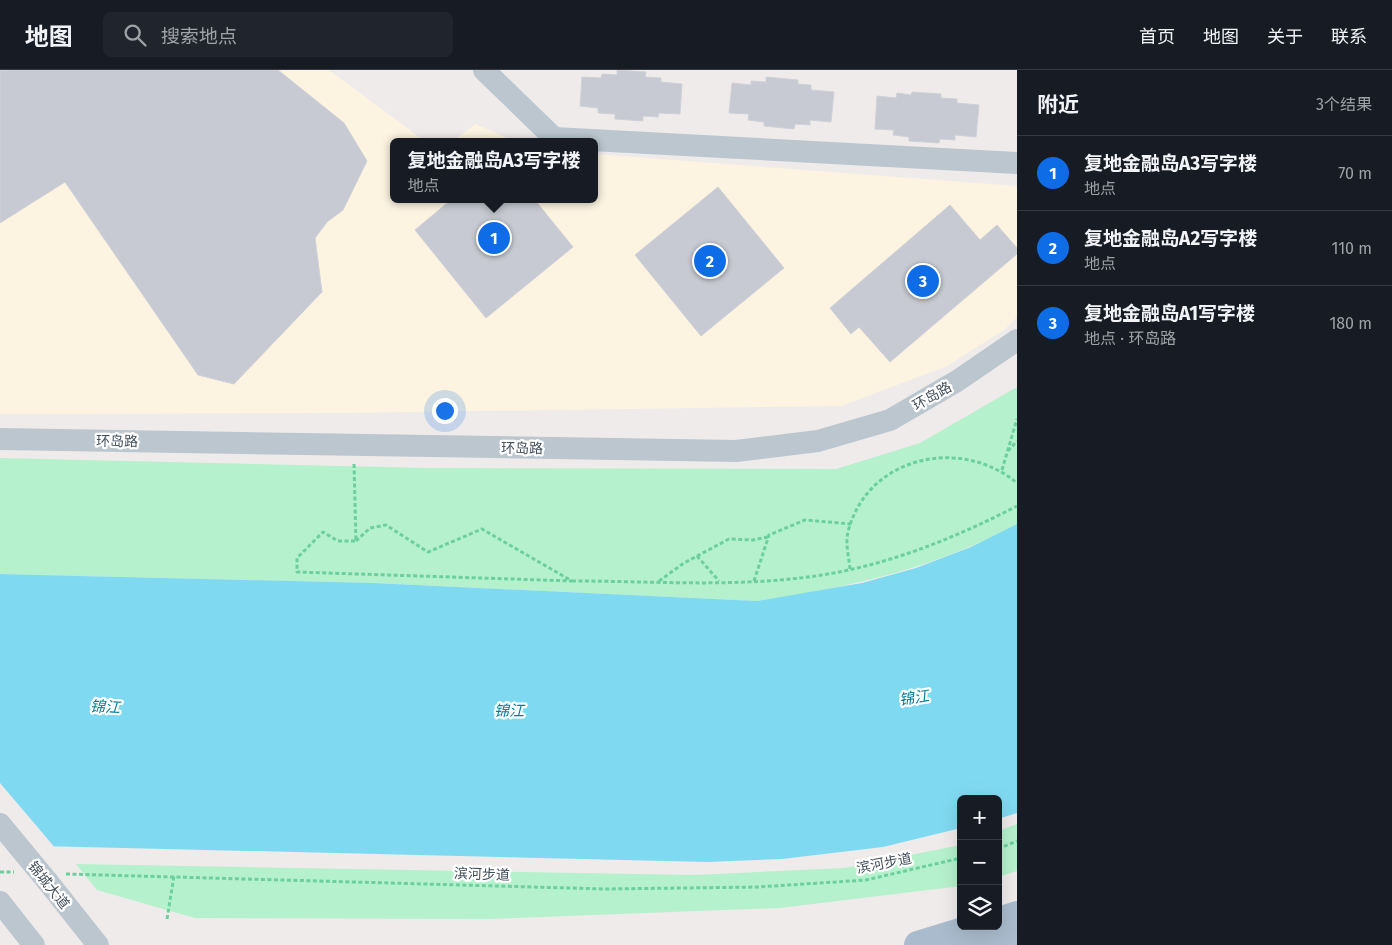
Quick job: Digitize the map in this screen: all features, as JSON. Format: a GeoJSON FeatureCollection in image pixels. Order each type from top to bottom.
{"type":"FeatureCollection","features":[{"type":"Feature","properties":{"kind":"main road"},"geometry":{"type":"LineString","coordinates":[[1002,920],[1017,915]]}},
{"type":"Feature","properties":{"kind":"main road"},"geometry":{"type":"LineString","coordinates":[[918,945],[967,930]]}},
{"type":"Feature","properties":{"kind":"main road"},"geometry":{"type":"LineString","coordinates":[[975,945],[1017,937]]}},
{"type":"Feature","properties":{"kind":"street"},"geometry":{"type":"LineString","coordinates":[[484,70],[554,138]]}},
{"type":"Feature","properties":{"kind":"street"},"geometry":{"type":"LineString","coordinates":[[598,140],[1017,163]]}},
{"type":"Feature","properties":{"kind":"street","name":"环岛路"},"geometry":{"type":"LineString","coordinates":[[0,439],[736,451],[818,441],[890,420],[957,381],[1017,340]]}},
{"type":"Feature","properties":{"kind":"street","name":"锦城大道"},"geometry":{"type":"LineString","coordinates":[[0,824],[53,878],[98,945]]}},
{"type":"Feature","properties":{"kind":"street"},"geometry":{"type":"LineString","coordinates":[[0,902],[34,945]]}},
{"type":"Feature","properties":{"kind":"path"},"geometry":{"type":"LineString","coordinates":[[1002,470],[1017,419]]}},
{"type":"Feature","properties":{"kind":"path"},"geometry":{"type":"LineString","coordinates":[[1007,451],[1017,441]]}},
{"type":"Feature","properties":{"kind":"path"},"geometry":{"type":"LineString","coordinates":[[353,446],[356,483],[356,541]]}},
{"type":"Feature","properties":{"kind":"path"},"geometry":{"type":"LineString","coordinates":[[850,569],[847,546],[851,524],[860,506],[883,479],[911,464],[932,458],[952,456],[973,460],[1002,470],[1017,483]]}},
{"type":"Feature","properties":{"kind":"path"},"geometry":{"type":"LineString","coordinates":[[572,581],[482,529],[428,552],[386,525],[370,528],[356,541],[338,541],[323,532],[297,558],[297,572],[572,581],[719,582],[804,578],[850,569],[953,538],[1017,506]]}},
{"type":"Feature","properties":{"kind":"path"},"geometry":{"type":"LineString","coordinates":[[659,582],[684,563],[729,539],[753,540],[769,536],[805,520],[851,524]]}},
{"type":"Feature","properties":{"kind":"path"},"geometry":{"type":"LineString","coordinates":[[754,581],[769,536]]}},
{"type":"Feature","properties":{"kind":"path"},"geometry":{"type":"LineString","coordinates":[[697,556],[719,582]]}},
{"type":"Feature","properties":{"kind":"path"},"geometry":{"type":"LineString","coordinates":[[1002,847],[1017,841]]}},
{"type":"Feature","properties":{"kind":"path","name":"滨河步道"},"geometry":{"type":"LineString","coordinates":[[53,878],[174,876],[606,889],[758,887],[866,880],[957,859]]}},
{"type":"Feature","properties":{"kind":"path"},"geometry":{"type":"LineString","coordinates":[[0,872],[19,872]]}},
{"type":"Feature","properties":{"kind":"path"},"geometry":{"type":"LineString","coordinates":[[167,918],[174,876]]}},
{"type":"Feature","properties":{"kind":"shaded area"},"geometry":{"type":"Polygon","coordinates":[[[0,70],[329,70],[421,138],[390,138],[390,203],[598,203],[598,154],[1017,186],[1017,317],[1004,330],[947,366],[841,406],[340,413],[0,414],[0,70]]]}},
{"type":"Feature","properties":{"kind":"shaded area"},"geometry":{"type":"Polygon","coordinates":[[[476,124],[507,138],[457,138],[476,124]]]}},
{"type":"Feature","properties":{"kind":"green space"},"geometry":{"type":"Polygon","coordinates":[[[1017,387],[1017,524],[955,553],[923,564],[858,583],[825,590],[757,601],[374,583],[0,574],[0,458],[427,468],[836,469],[920,443],[1017,387]]]}},
{"type":"Feature","properties":{"kind":"green space"},"geometry":{"type":"Polygon","coordinates":[[[1017,824],[1017,871],[1002,876],[1002,840],[1002,830],[1017,824]]]}},
{"type":"Feature","properties":{"kind":"green space"},"geometry":{"type":"Polygon","coordinates":[[[957,846],[957,886],[780,908],[487,919],[195,918],[97,890],[76,864],[695,875],[844,868],[957,846]]]}},
{"type":"Feature","properties":{"kind":"water","name":"锦江"},"geometry":{"type":"Polygon","coordinates":[[[1017,524],[1017,813],[1002,818],[1002,795],[957,795],[957,829],[883,847],[782,859],[707,862],[0,845],[0,574],[374,583],[757,601],[862,583],[916,568],[971,547],[1017,524]]]}},
{"type":"Feature","properties":{"kind":"pier"},"geometry":{"type":"Polygon","coordinates":[[[0,783],[57,850],[0,848],[0,783]]]}},
{"type":"Feature","properties":{"kind":"building"},"geometry":{"type":"Polygon","coordinates":[[[0,70],[278,70],[344,123],[367,161],[343,210],[327,222],[315,238],[322,292],[234,384],[198,375],[65,182],[0,223],[0,70]]]}},
{"type":"Feature","properties":{"kind":"building"},"geometry":{"type":"Polygon","coordinates":[[[617,70],[646,72],[645,77],[661,78],[661,82],[682,84],[680,114],[659,113],[658,117],[643,116],[643,121],[615,119],[615,114],[598,113],[598,108],[580,106],[582,77],[601,78],[602,74],[617,75],[617,70]]]}},
{"type":"Feature","properties":{"kind":"building"},"geometry":{"type":"Polygon","coordinates":[[[766,77],[798,80],[798,84],[811,85],[811,90],[834,92],[831,122],[810,120],[810,125],[795,124],[794,129],[764,126],[764,122],[748,120],[749,114],[729,113],[732,83],[751,85],[751,81],[766,82],[766,77]]]}},
{"type":"Feature","properties":{"kind":"building"},"geometry":{"type":"Polygon","coordinates":[[[912,92],[941,94],[941,98],[957,99],[957,103],[979,105],[976,137],[955,135],[955,140],[940,139],[939,143],[909,141],[909,137],[893,135],[894,130],[875,129],[877,96],[896,98],[897,93],[911,95],[912,92]]]}},
{"type":"Feature","properties":{"kind":"building"},"geometry":{"type":"Polygon","coordinates":[[[718,187],[784,268],[701,336],[635,255],[718,187]]]}},
{"type":"Feature","properties":{"kind":"building"},"geometry":{"type":"Polygon","coordinates":[[[447,203],[537,203],[573,247],[486,318],[415,230],[447,203]]]}},
{"type":"Feature","properties":{"kind":"building"},"geometry":{"type":"Polygon","coordinates":[[[950,205],[980,240],[997,225],[1017,248],[1017,254],[890,362],[859,327],[851,334],[830,308],[950,205]]]}},
{"type":"Feature","properties":{"kind":"place","name":"复地金融岛A3写字楼"},"geometry":{"type":"Point","coordinates":[494,238]}},
{"type":"Feature","properties":{"kind":"place","name":"复地金融岛A2写字楼"},"geometry":{"type":"Point","coordinates":[710,261]}},
{"type":"Feature","properties":{"kind":"place","name":"复地金融岛A1写字楼"},"geometry":{"type":"Point","coordinates":[923,281]}}]}
